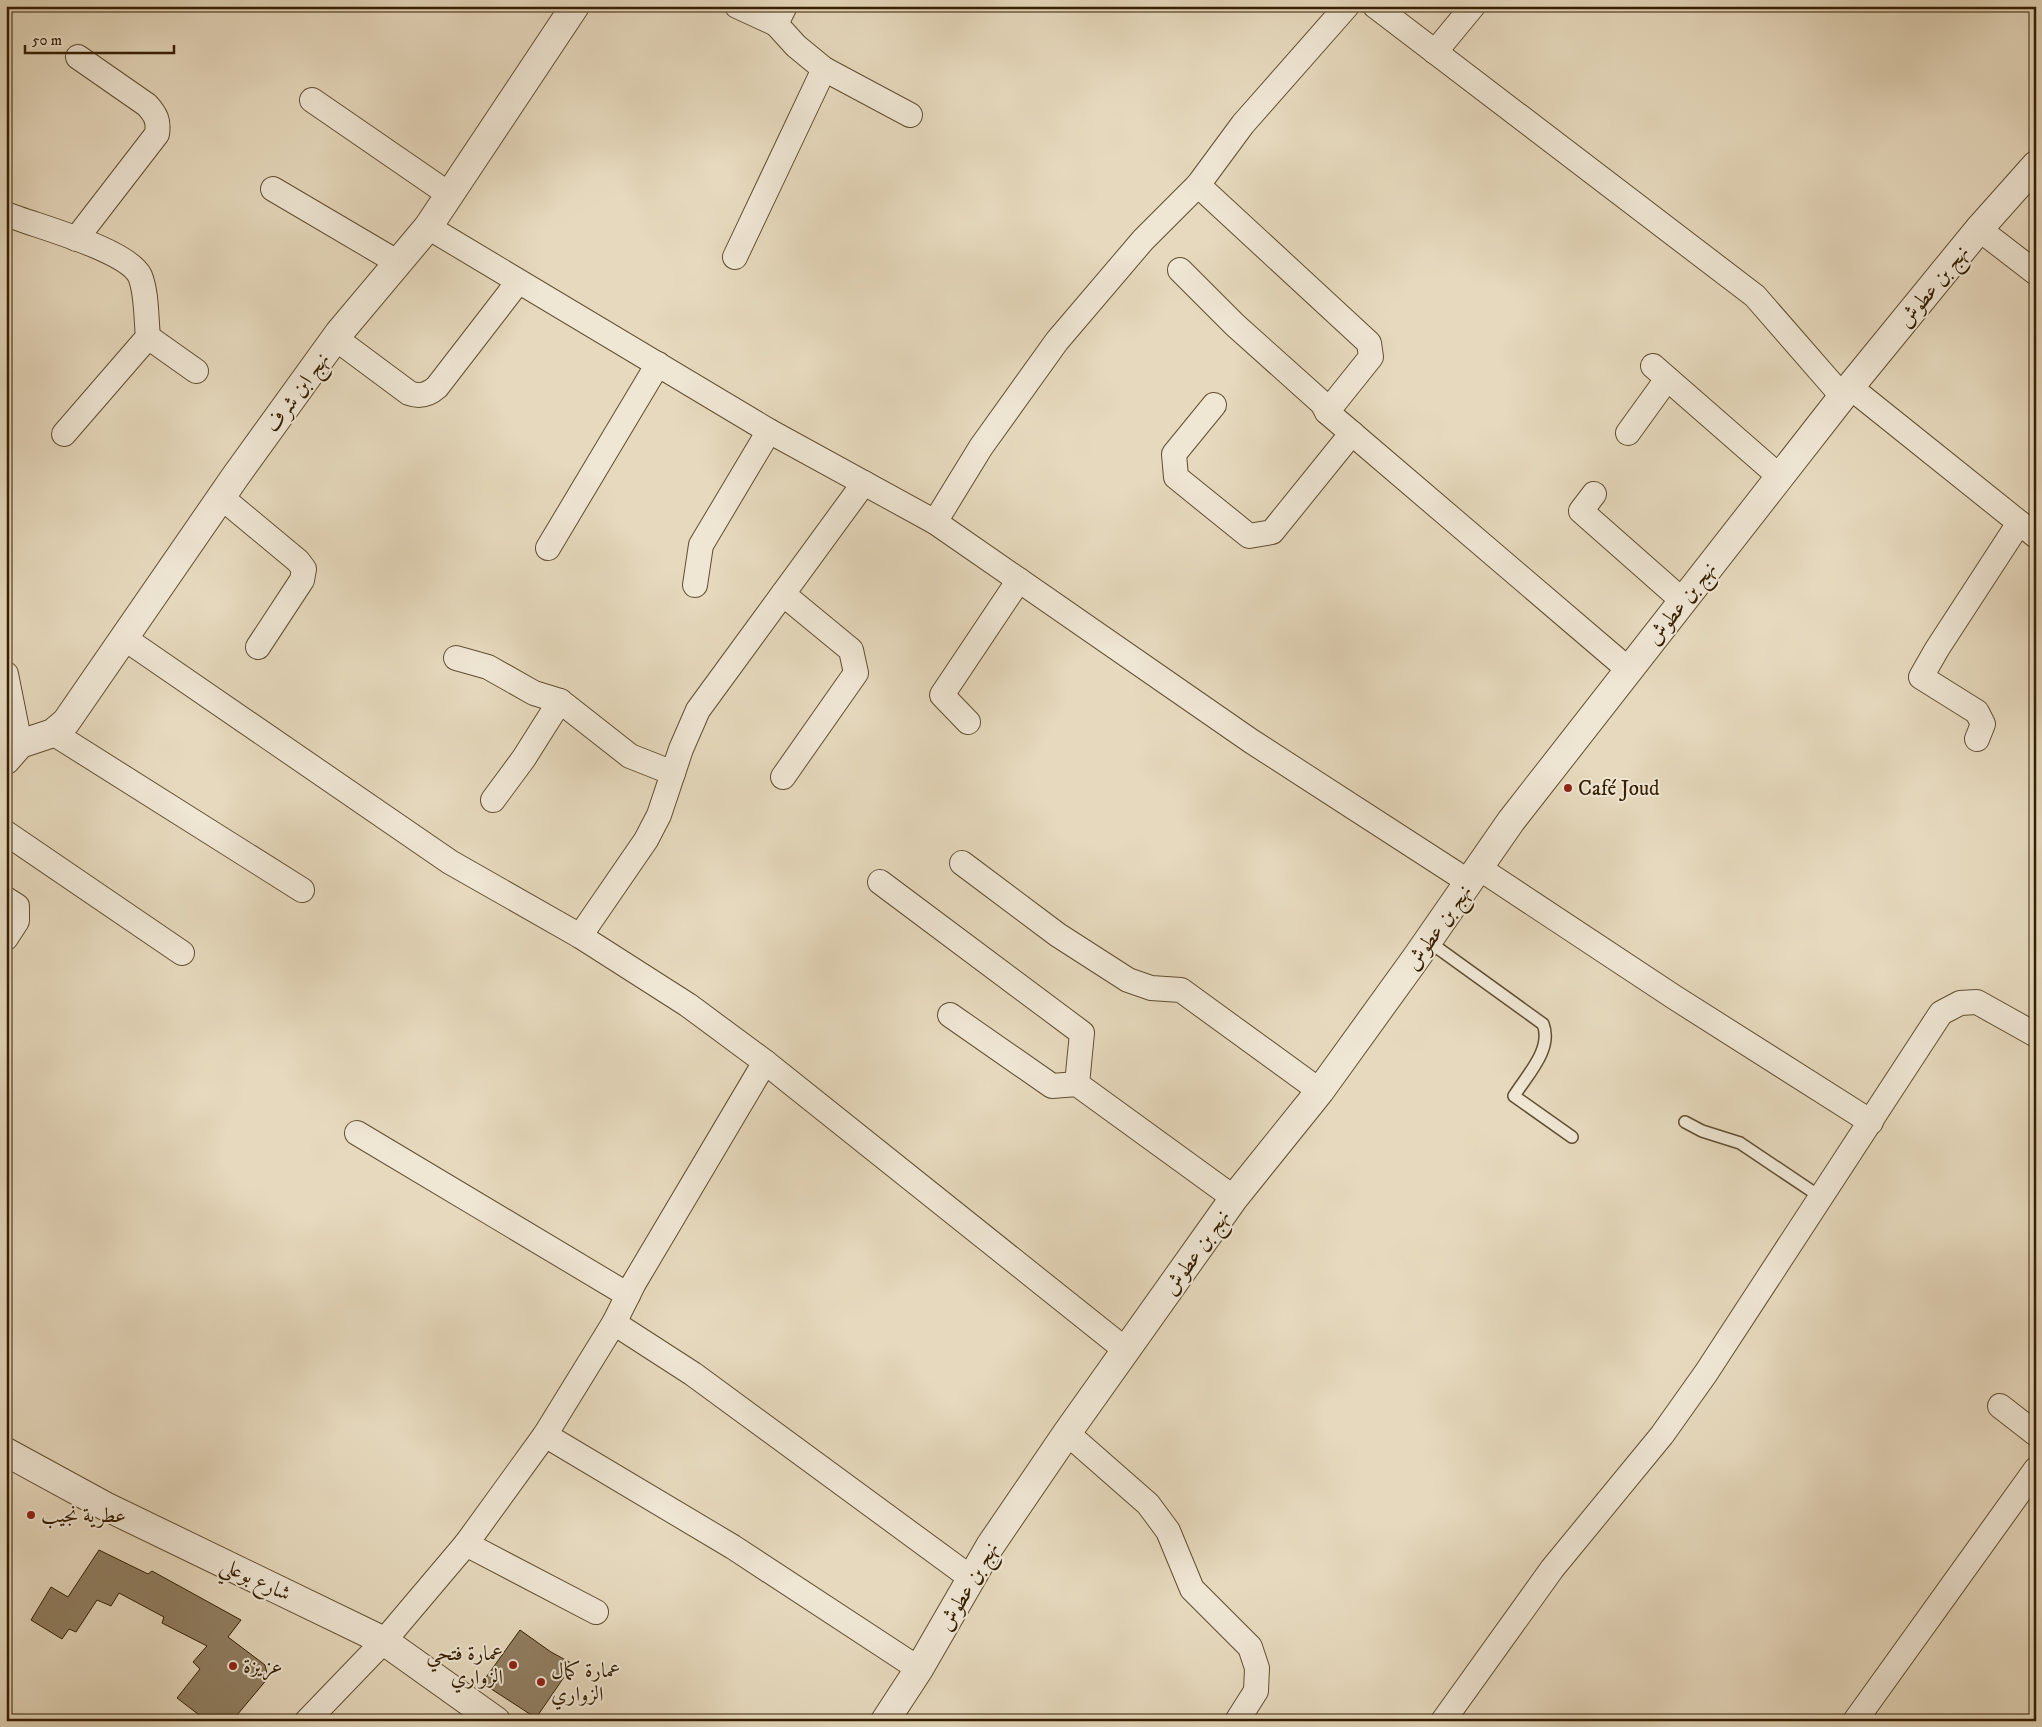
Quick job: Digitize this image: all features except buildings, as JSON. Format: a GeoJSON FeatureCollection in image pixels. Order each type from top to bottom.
{"type":"FeatureCollection","features":[{"type":"Feature","properties":{"kind":"street","name":"نهج ابن شرف"},"geometry":{"type":"LineString","coordinates":[[13,752],[53,733],[66,722],[221,497],[335,338],[428,227],[575,6]]}},
{"type":"Feature","properties":{"kind":"street"},"geometry":{"type":"LineString","coordinates":[[737,6],[780,15],[796,46],[824,69],[910,115]]}},
{"type":"Feature","properties":{"kind":"street"},"geometry":{"type":"LineString","coordinates":[[935,522],[981,447],[1057,341],[1143,240],[1198,185],[1243,124],[1347,6]]}},
{"type":"Feature","properties":{"kind":"street"},"geometry":{"type":"LineString","coordinates":[[1375,6],[1755,296],[1846,392],[2027,530],[1937,649],[1922,678],[1977,712],[1983,724],[1976,739]]}},
{"type":"Feature","properties":{"kind":"street"},"geometry":{"type":"LineString","coordinates":[[1435,52],[1472,6]]}},
{"type":"Feature","properties":{"kind":"street"},"geometry":{"type":"LineString","coordinates":[[76,238],[157,134],[159,124],[156,115],[147,105],[78,57]]}},
{"type":"Feature","properties":{"kind":"street"},"geometry":{"type":"LineString","coordinates":[[736,257],[824,69]]}},
{"type":"Feature","properties":{"kind":"street"},"geometry":{"type":"LineString","coordinates":[[312,100],[450,195]]}},
{"type":"Feature","properties":{"kind":"street","name":"نهج بن عطوش"},"geometry":{"type":"LineString","coordinates":[[885,1721],[919,1669],[990,1546],[1067,1433],[1234,1198],[1320,1091],[1428,941],[1510,821],[1846,392],[1979,229],[2036,165]]}},
{"type":"Feature","properties":{"kind":"street"},"geometry":{"type":"LineString","coordinates":[[1198,185],[1369,343],[1370,357],[1327,412]]}},
{"type":"Feature","properties":{"kind":"street"},"geometry":{"type":"LineString","coordinates":[[273,189],[397,262]]}},
{"type":"Feature","properties":{"kind":"street"},"geometry":{"type":"LineString","coordinates":[[6,214],[76,238],[126,261],[135,269],[140,278],[148,337],[196,371]]}},
{"type":"Feature","properties":{"kind":"street"},"geometry":{"type":"LineString","coordinates":[[428,227],[769,431],[935,522],[1250,741],[1674,997],[1871,1122]]}},
{"type":"Feature","properties":{"kind":"street"},"geometry":{"type":"LineString","coordinates":[[1979,229],[2036,273]]}},
{"type":"Feature","properties":{"kind":"street"},"geometry":{"type":"LineString","coordinates":[[1180,270],[1235,325],[1322,403],[1327,412],[1629,670]]}},
{"type":"Feature","properties":{"kind":"street"},"geometry":{"type":"LineString","coordinates":[[335,338],[409,393],[417,396],[424,395],[437,386],[518,282]]}},
{"type":"Feature","properties":{"kind":"street"},"geometry":{"type":"LineString","coordinates":[[64,434],[148,337]]}},
{"type":"Feature","properties":{"kind":"street"},"geometry":{"type":"LineString","coordinates":[[548,548],[658,364]]}},
{"type":"Feature","properties":{"kind":"street"},"geometry":{"type":"LineString","coordinates":[[1628,433],[1660,373],[1780,478]]}},
{"type":"Feature","properties":{"kind":"street"},"geometry":{"type":"LineString","coordinates":[[1214,405],[1174,454],[1176,477],[1249,536],[1272,532],[1352,433]]}},
{"type":"Feature","properties":{"kind":"street"},"geometry":{"type":"LineString","coordinates":[[695,585],[701,545],[769,431]]}},
{"type":"Feature","properties":{"kind":"street"},"geometry":{"type":"LineString","coordinates":[[580,936],[646,840],[659,815],[698,710],[864,483]]}},
{"type":"Feature","properties":{"kind":"street"},"geometry":{"type":"LineString","coordinates":[[1594,494],[1580,511],[1683,601]]}},
{"type":"Feature","properties":{"kind":"street"},"geometry":{"type":"LineString","coordinates":[[221,497],[298,560],[304,569],[302,580],[258,647]]}},
{"type":"Feature","properties":{"kind":"street"},"geometry":{"type":"LineString","coordinates":[[968,722],[942,695],[1020,580]]}},
{"type":"Feature","properties":{"kind":"street"},"geometry":{"type":"LineString","coordinates":[[783,594],[851,650],[856,673],[783,777]]}},
{"type":"Feature","properties":{"kind":"street"},"geometry":{"type":"LineString","coordinates":[[124,638],[204,695],[450,862],[580,936],[688,1005],[765,1062],[1127,1351]]}},
{"type":"Feature","properties":{"kind":"street"},"geometry":{"type":"LineString","coordinates":[[456,658],[488,667],[534,693],[560,701],[630,756],[673,773]]}},
{"type":"Feature","properties":{"kind":"street"},"geometry":{"type":"LineString","coordinates":[[6,674],[13,752]]}},
{"type":"Feature","properties":{"kind":"street"},"geometry":{"type":"LineString","coordinates":[[493,800],[524,758],[560,701]]}},
{"type":"Feature","properties":{"kind":"street"},"geometry":{"type":"LineString","coordinates":[[53,733],[302,890]]}},
{"type":"Feature","properties":{"kind":"street"},"geometry":{"type":"LineString","coordinates":[[6,833],[182,953]]}},
{"type":"Feature","properties":{"kind":"street"},"geometry":{"type":"LineString","coordinates":[[962,863],[1058,935],[1128,980],[1151,988],[1182,990],[1320,1091]]}},
{"type":"Feature","properties":{"kind":"street"},"geometry":{"type":"LineString","coordinates":[[880,882],[1082,1033],[1077,1084]]}},
{"type":"Feature","properties":{"kind":"street"},"geometry":{"type":"LineString","coordinates":[[6,899],[17,906],[17,921],[6,938]]}},
{"type":"Feature","properties":{"kind":"street"},"geometry":{"type":"LineString","coordinates":[[1443,1721],[1552,1569],[1662,1435],[1706,1373],[1941,1013],[1960,1003],[1977,1002],[2036,1035]]}},
{"type":"Feature","properties":{"kind":"street"},"geometry":{"type":"LineString","coordinates":[[950,1015],[1052,1086],[1077,1084],[1234,1198]]}},
{"type":"Feature","properties":{"kind":"street"},"geometry":{"type":"LineString","coordinates":[[307,1721],[384,1641],[466,1544],[546,1435],[614,1324],[628,1295],[765,1062]]}},
{"type":"Feature","properties":{"kind":"street"},"geometry":{"type":"LineString","coordinates":[[357,1133],[628,1295]]}},
{"type":"Feature","properties":{"kind":"street"},"geometry":{"type":"LineString","coordinates":[[614,1324],[693,1374],[971,1578]]}},
{"type":"Feature","properties":{"kind":"street"},"geometry":{"type":"LineString","coordinates":[[2000,1406],[2036,1434]]}},
{"type":"Feature","properties":{"kind":"street"},"geometry":{"type":"LineString","coordinates":[[1067,1433],[1148,1504],[1168,1531],[1192,1589],[1250,1647],[1257,1668],[1256,1691],[1237,1721]]}},
{"type":"Feature","properties":{"kind":"street"},"geometry":{"type":"LineString","coordinates":[[546,1435],[734,1547],[919,1669]]}},
{"type":"Feature","properties":{"kind":"street","name":"شارع بوعلي"},"geometry":{"type":"LineString","coordinates":[[6,1452],[105,1506],[384,1641],[496,1721]]}},
{"type":"Feature","properties":{"kind":"street"},"geometry":{"type":"LineString","coordinates":[[1855,1721],[2036,1469]]}},
{"type":"Feature","properties":{"kind":"street"},"geometry":{"type":"LineString","coordinates":[[466,1544],[596,1612]]}},
{"type":"Feature","properties":{"kind":"lane"},"geometry":{"type":"LineString","coordinates":[[1428,941],[1543,1024],[1547,1034],[1546,1045],[1514,1096],[1572,1137]]}},
{"type":"Feature","properties":{"kind":"lane"},"geometry":{"type":"LineString","coordinates":[[1684,1122],[1702,1131],[1740,1143],[1822,1198]]}},
{"type":"Feature","properties":{"kind":"place","name":"Café Joud"},"geometry":{"type":"Point","coordinates":[1568,788]}},
{"type":"Feature","properties":{"kind":"place","name":"عطرية نجيب"},"geometry":{"type":"Point","coordinates":[31,1515]}},
{"type":"Feature","properties":{"kind":"place","name":"عمارة فتحي الزواري"},"geometry":{"type":"Point","coordinates":[513,1665]}},
{"type":"Feature","properties":{"kind":"place","name":"عزيزة"},"geometry":{"type":"Point","coordinates":[233,1666]}},
{"type":"Feature","properties":{"kind":"place","name":"عمارة كمال الزواري"},"geometry":{"type":"Point","coordinates":[541,1682]}}]}
